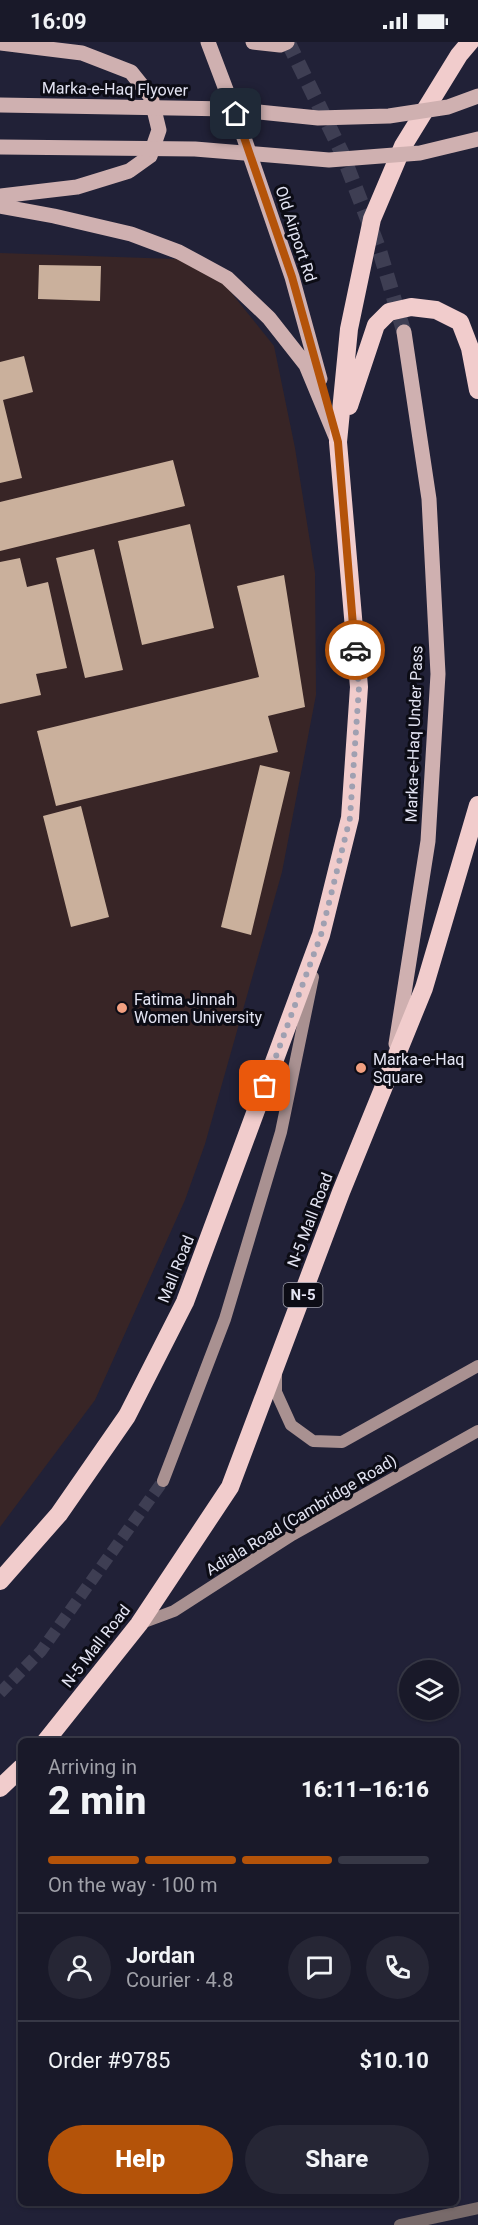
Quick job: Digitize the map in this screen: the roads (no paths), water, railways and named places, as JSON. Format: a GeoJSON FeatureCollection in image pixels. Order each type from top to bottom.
{"type":"FeatureCollection","features":[{"type":"Feature","properties":{"kind":"highway"},"geometry":{"type":"LineString","coordinates":[[338,442],[349,329],[372,219],[403,146],[459,55],[470,42]]}},
{"type":"Feature","properties":{"kind":"highway"},"geometry":{"type":"LineString","coordinates":[[338,442],[376,325],[389,312],[411,307],[436,310],[459,322],[470,348],[478,390]]}},
{"type":"Feature","properties":{"kind":"highway","name":"Mall Road"},"geometry":{"type":"LineString","coordinates":[[0,1581],[59,1514],[128,1416],[185,1302],[321,935],[350,818],[359,687],[338,442]]}},
{"type":"Feature","properties":{"kind":"highway","name":"N-5 Mall Road"},"geometry":{"type":"LineString","coordinates":[[48,1738],[139,1624],[230,1487],[341,1192],[424,988],[478,805]]}},
{"type":"Feature","properties":{"kind":"highway"},"geometry":{"type":"LineString","coordinates":[[0,1788],[18,1771]]}},
{"type":"Feature","properties":{"kind":"main road","name":"Old Airport Rd"},"geometry":{"type":"LineString","coordinates":[[208,42],[292,277],[338,442]]}},
{"type":"Feature","properties":{"kind":"main road"},"geometry":{"type":"LineString","coordinates":[[253,42],[280,45],[287,42]]}},
{"type":"Feature","properties":{"kind":"main road"},"geometry":{"type":"LineString","coordinates":[[0,43],[82,53],[131,72],[151,97],[159,130],[150,156],[129,171],[77,187],[0,196]]}},
{"type":"Feature","properties":{"kind":"main road","name":"Marka-e-Haq Flyover"},"geometry":{"type":"LineString","coordinates":[[0,105],[230,109],[318,118],[390,116],[448,107],[478,96]]}},
{"type":"Feature","properties":{"kind":"main road"},"geometry":{"type":"LineString","coordinates":[[0,147],[195,148],[329,160],[420,153],[478,139]]}},
{"type":"Feature","properties":{"kind":"main road"},"geometry":{"type":"LineString","coordinates":[[0,206],[131,234],[179,252],[227,278],[270,318],[306,365],[338,442]]}},
{"type":"Feature","properties":{"kind":"main road","name":"Marka-e-Haq Under Pass"},"geometry":{"type":"LineString","coordinates":[[393,1065],[428,841],[438,674],[429,499],[404,332]]}},
{"type":"Feature","properties":{"kind":"main road"},"geometry":{"type":"LineString","coordinates":[[163,1481],[225,1319],[281,1132],[321,935]]}},
{"type":"Feature","properties":{"kind":"main road"},"geometry":{"type":"LineString","coordinates":[[276,1364],[276,1392],[291,1425],[313,1441],[342,1442],[478,1366]]}},
{"type":"Feature","properties":{"kind":"main road","name":"Adiala Road (Cambridge Road)"},"geometry":{"type":"LineString","coordinates":[[139,1624],[174,1611],[292,1535],[478,1431]]}},
{"type":"Feature","properties":{"kind":"street"},"geometry":{"type":"LineString","coordinates":[[400,2225],[478,2208]]}},
{"type":"Feature","properties":{"kind":"tunnel"},"geometry":{"type":"LineString","coordinates":[[288,42],[342,153],[379,249],[404,332]]}},
{"type":"Feature","properties":{"kind":"tunnel"},"geometry":{"type":"LineString","coordinates":[[0,1693],[41,1651],[163,1481]]}},
{"type":"Feature","properties":{"kind":"place","name":"Fatima Jinnah Women University"},"geometry":{"type":"Point","coordinates":[122,1008]}},
{"type":"Feature","properties":{"kind":"place","name":"Marka-e-Haq Square"},"geometry":{"type":"Point","coordinates":[361,1068]}}]}
